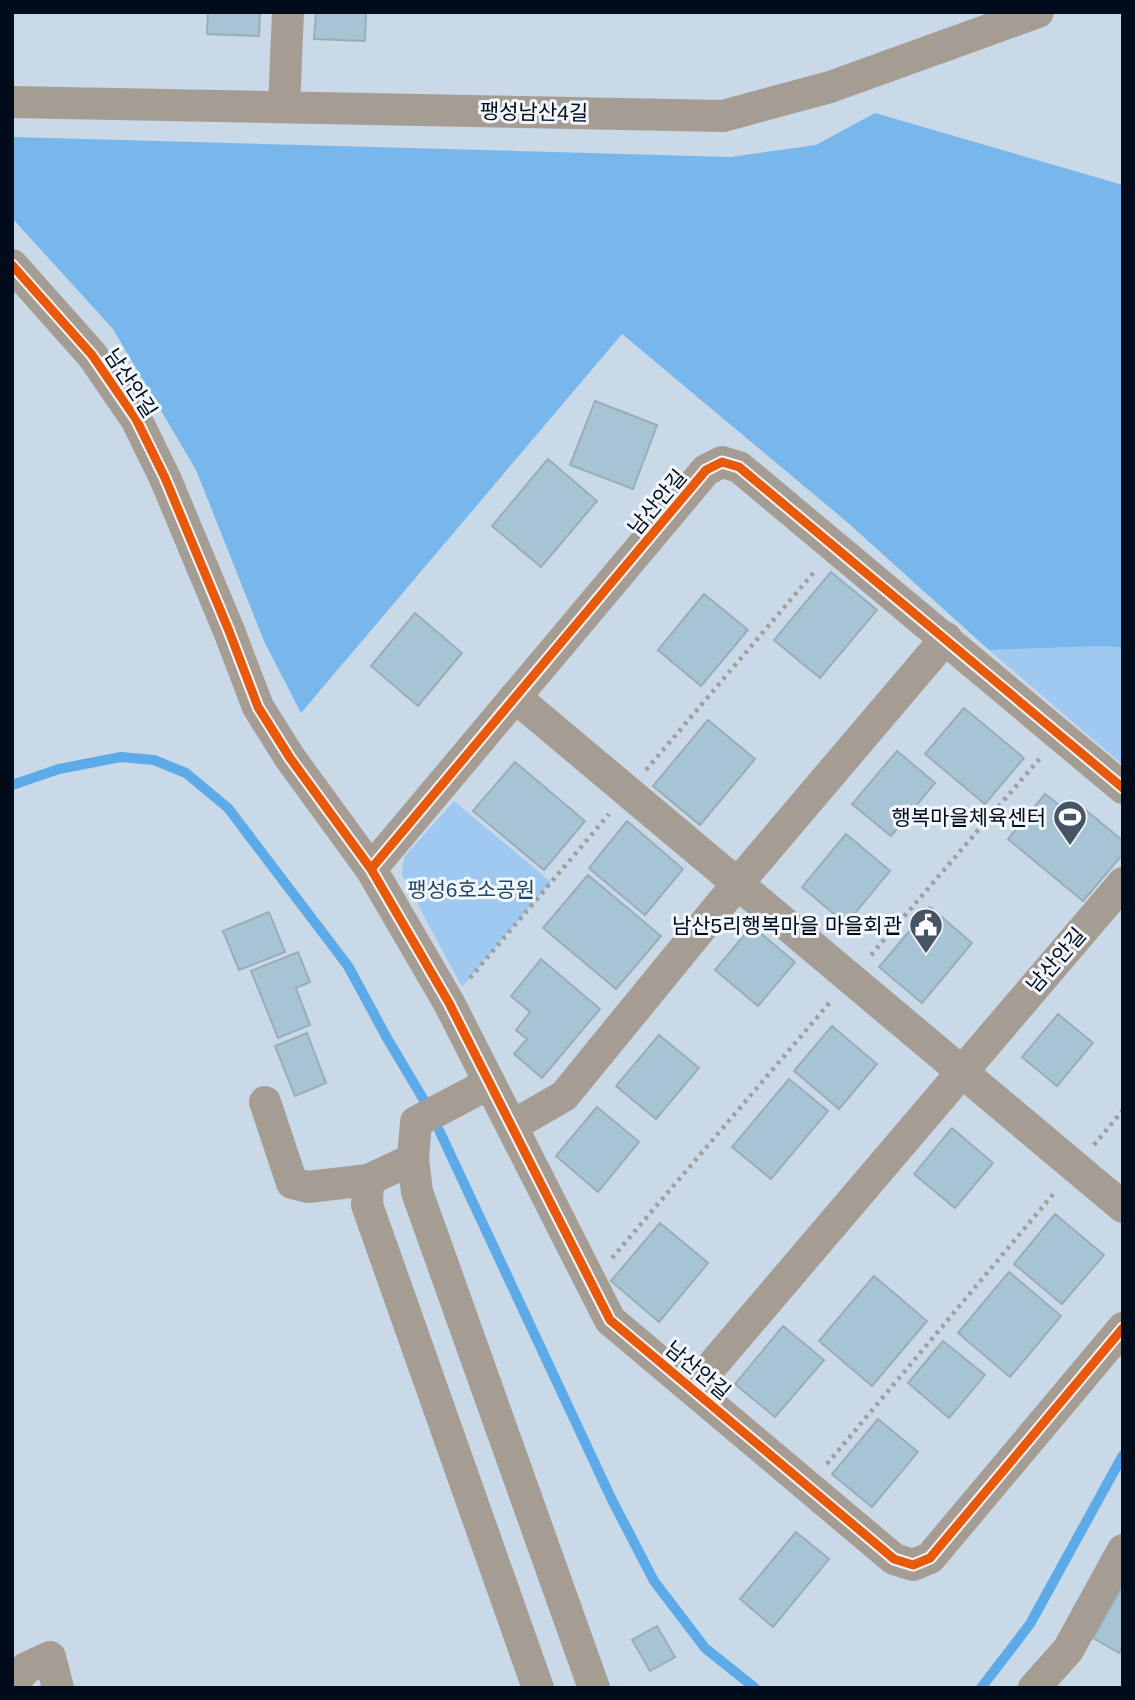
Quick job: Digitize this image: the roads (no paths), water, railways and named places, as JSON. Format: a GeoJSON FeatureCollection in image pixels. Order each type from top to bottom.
{"type":"FeatureCollection","features":[{"type":"Feature","properties":{"kind":"street"},"geometry":{"type":"LineString","coordinates":[[284,107],[288,12]]}},
{"type":"Feature","properties":{"kind":"street","name":"팽성남산4길"},"geometry":{"type":"LineString","coordinates":[[12,102],[723,116],[830,87],[1038,12]]}},
{"type":"Feature","properties":{"kind":"street","name":"남산안길"},"geometry":{"type":"LineString","coordinates":[[12,265],[92,355],[136,419],[165,478],[258,707],[290,758],[371,869],[449,1003],[610,1320],[894,1559],[913,1566],[930,1558],[1123,1328]]}},
{"type":"Feature","properties":{"kind":"street","name":"남산안길"},"geometry":{"type":"LineString","coordinates":[[371,869],[706,470],[722,462],[739,467],[1123,788]]}},
{"type":"Feature","properties":{"kind":"street"},"geometry":{"type":"LineString","coordinates":[[512,1126],[564,1096],[738,883],[946,638]]}},
{"type":"Feature","properties":{"kind":"street"},"geometry":{"type":"LineString","coordinates":[[515,697],[1123,1207]]}},
{"type":"Feature","properties":{"kind":"street","name":"남산안길"},"geometry":{"type":"LineString","coordinates":[[693,1388],[1123,883]]}},
{"type":"Feature","properties":{"kind":"street"},"geometry":{"type":"LineString","coordinates":[[490,1083],[416,1122],[413,1159],[417,1192],[594,1688]]}},
{"type":"Feature","properties":{"kind":"street"},"geometry":{"type":"LineString","coordinates":[[265,1102],[292,1183],[309,1187],[368,1180],[413,1159]]}},
{"type":"Feature","properties":{"kind":"street"},"geometry":{"type":"LineString","coordinates":[[368,1180],[367,1205],[538,1688]]}},
{"type":"Feature","properties":{"kind":"street"},"geometry":{"type":"LineString","coordinates":[[1034,1688],[1068,1650],[1123,1550]]}},
{"type":"Feature","properties":{"kind":"street"},"geometry":{"type":"LineString","coordinates":[[12,1685],[26,1668],[50,1657],[58,1688]]}},
{"type":"Feature","properties":{"kind":"waterway"},"geometry":{"type":"LineString","coordinates":[[12,785],[59,769],[121,757],[154,760],[186,773],[228,808],[348,966],[425,1102]]}},
{"type":"Feature","properties":{"kind":"waterway"},"geometry":{"type":"LineString","coordinates":[[439,1130],[612,1500],[654,1581],[705,1648],[755,1688]]}},
{"type":"Feature","properties":{"kind":"waterway"},"geometry":{"type":"LineString","coordinates":[[981,1688],[1030,1624],[1123,1455]]}},
{"type":"Feature","properties":{"kind":"place","name":"행복마을체육센터"},"geometry":{"type":"Point","coordinates":[1070,847]}},
{"type":"Feature","properties":{"kind":"place","name":"남산5리행복마을 마을회관"},"geometry":{"type":"Point","coordinates":[926,955]}},
{"type":"Feature","properties":{"kind":"park label","name":"팽성6호소공원"},"geometry":{"type":"Point","coordinates":[471,889]}}]}
